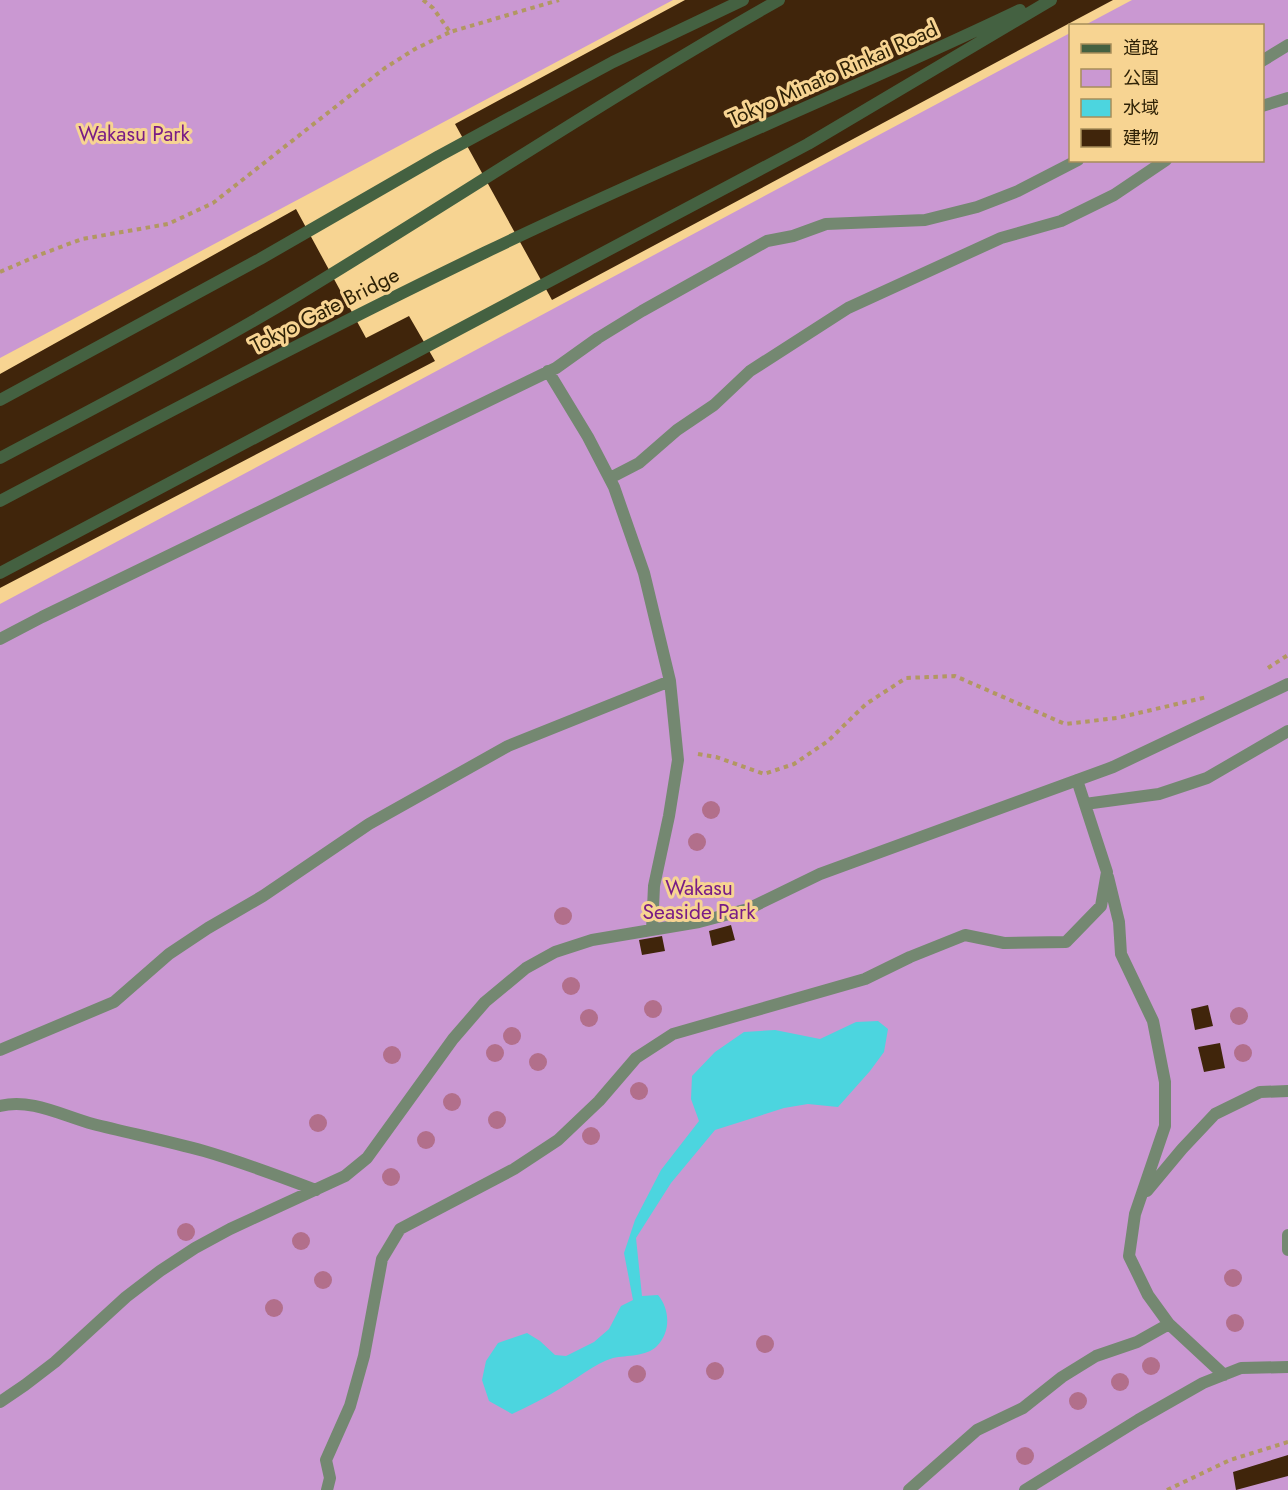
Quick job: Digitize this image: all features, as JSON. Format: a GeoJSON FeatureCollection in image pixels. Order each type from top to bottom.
{"type":"FeatureCollection","features":[{"type":"Feature","properties":{"kind":"street"},"geometry":{"type":"LineString","coordinates":[[0,400],[260,259],[459,144],[613,62],[743,0]]}},
{"type":"Feature","properties":{"kind":"street","name":"Tokyo Gate Bridge"},"geometry":{"type":"LineString","coordinates":[[0,458],[136,386],[296,296],[629,89],[779,0]]}},
{"type":"Feature","properties":{"kind":"street","name":"Tokyo Minato Rinkai Road"},"geometry":{"type":"LineString","coordinates":[[673,166],[822,101],[1042,0]]}},
{"type":"Feature","properties":{"kind":"street"},"geometry":{"type":"LineString","coordinates":[[0,573],[808,144],[1051,0]]}},
{"type":"Feature","properties":{"kind":"street","name":"Tokyo Gate Bridge"},"geometry":{"type":"LineString","coordinates":[[0,501],[320,333],[488,251],[673,166]]}},
{"type":"Feature","properties":{"kind":"lane"},"geometry":{"type":"LineString","coordinates":[[1264,60],[1288,45]]}},
{"type":"Feature","properties":{"kind":"lane"},"geometry":{"type":"LineString","coordinates":[[1264,106],[1288,98]]}},
{"type":"Feature","properties":{"kind":"lane"},"geometry":{"type":"LineString","coordinates":[[0,639],[548,371],[642,311],[767,241],[793,236],[826,224],[925,220],[966,210],[1018,190],[1074,162]]}},
{"type":"Feature","properties":{"kind":"lane"},"geometry":{"type":"LineString","coordinates":[[610,478],[639,463],[676,430],[714,405],[750,371],[848,308],[1001,238],[1061,221],[1114,195],[1163,162]]}},
{"type":"Feature","properties":{"kind":"lane"},"geometry":{"type":"LineString","coordinates":[[548,371],[610,478],[644,573],[670,681],[678,760],[654,886],[652,930]]}},
{"type":"Feature","properties":{"kind":"lane"},"geometry":{"type":"LineString","coordinates":[[0,1050],[114,1002],[169,954],[208,928],[263,896],[369,824],[489,756],[508,746],[670,681]]}},
{"type":"Feature","properties":{"kind":"lane"},"geometry":{"type":"LineString","coordinates":[[0,1402],[55,1362],[126,1297],[160,1271],[230,1229],[345,1176],[367,1158],[453,1039],[485,1002],[526,968],[555,952],[592,940],[699,922],[748,909],[820,874],[1113,767],[1288,684]]}},
{"type":"Feature","properties":{"kind":"lane"},"geometry":{"type":"LineString","coordinates":[[1085,804],[1159,794],[1197,781],[1288,731]]}},
{"type":"Feature","properties":{"kind":"lane"},"geometry":{"type":"LineString","coordinates":[[1077,780],[1107,872],[1119,922],[1121,954],[1153,1021],[1164,1082],[1165,1126],[1135,1214],[1129,1256],[1148,1294],[1168,1324],[1224,1375]]}},
{"type":"Feature","properties":{"kind":"lane"},"geometry":{"type":"LineString","coordinates":[[327,1490],[330,1478],[326,1460],[350,1406],[364,1356],[382,1259],[400,1229],[514,1169],[558,1140],[598,1101],[636,1058],[673,1034],[865,979],[910,957],[965,935],[1004,943],[1066,942],[1101,906],[1107,872]]}},
{"type":"Feature","properties":{"kind":"lane"},"geometry":{"type":"LineString","coordinates":[[1141,1198],[1215,1114],[1260,1092],[1288,1091]]}},
{"type":"Feature","properties":{"kind":"lane"},"geometry":{"type":"LineString","coordinates":[[0,1106],[13,1102],[55,1111],[91,1123],[259,1168],[316,1190]]}},
{"type":"Feature","properties":{"kind":"lane"},"geometry":{"type":"LineString","coordinates":[[1288,1235],[1288,1250]]}},
{"type":"Feature","properties":{"kind":"lane"},"geometry":{"type":"LineString","coordinates":[[909,1490],[977,1430],[1023,1408],[1062,1377],[1096,1356],[1137,1342],[1168,1324]]}},
{"type":"Feature","properties":{"kind":"lane"},"geometry":{"type":"LineString","coordinates":[[1025,1490],[1203,1383],[1241,1368],[1288,1367]]}},
{"type":"Feature","properties":{"kind":"path"},"geometry":{"type":"LineString","coordinates":[[423,0],[433,8],[450,32]]}},
{"type":"Feature","properties":{"kind":"path"},"geometry":{"type":"LineString","coordinates":[[0,272],[82,239],[168,225],[213,203],[385,68],[415,49],[450,32],[560,0]]}},
{"type":"Feature","properties":{"kind":"path"},"geometry":{"type":"LineString","coordinates":[[1260,673],[1288,655]]}},
{"type":"Feature","properties":{"kind":"path"},"geometry":{"type":"LineString","coordinates":[[676,751],[716,757],[764,774],[794,764],[820,747],[866,704],[906,678],[955,676],[1065,724],[1117,718],[1208,697]]}},
{"type":"Feature","properties":{"kind":"path"},"geometry":{"type":"LineString","coordinates":[[1167,1490],[1230,1460],[1288,1442]]}},
{"type":"Feature","properties":{"kind":"green space","name":"Wakasu Park"},"geometry":{"type":"Polygon","coordinates":[[[0,0],[673,0],[0,358],[0,0]]]}},
{"type":"Feature","properties":{"kind":"green space","name":"Wakasu Seaside Park"},"geometry":{"type":"Polygon","coordinates":[[[1132,0],[1288,0],[1288,1490],[0,1490],[0,604],[1069,34],[1069,162],[1264,162],[1264,24],[1087,24],[1132,0]]]}},
{"type":"Feature","properties":{"kind":"water"},"geometry":{"type":"Polygon","coordinates":[[[878,1021],[888,1029],[884,1052],[838,1107],[808,1104],[784,1108],[715,1130],[671,1183],[636,1238],[642,1296],[658,1295],[667,1314],[665,1334],[653,1350],[606,1361],[512,1414],[489,1401],[482,1380],[486,1361],[498,1343],[527,1333],[555,1355],[566,1356],[594,1342],[609,1329],[621,1306],[633,1300],[624,1253],[635,1220],[661,1170],[699,1121],[691,1099],[692,1076],[715,1052],[744,1032],[775,1030],[820,1039],[856,1022],[878,1021]]]}},
{"type":"Feature","properties":{"kind":"building"},"geometry":{"type":"Polygon","coordinates":[[[685,0],[1113,0],[552,300],[455,124],[685,0]]]}},
{"type":"Feature","properties":{"kind":"building"},"geometry":{"type":"Polygon","coordinates":[[[296,209],[366,338],[409,316],[435,361],[0,588],[0,374],[296,209]]]}},
{"type":"Feature","properties":{"kind":"building"},"geometry":{"type":"Polygon","coordinates":[[[731,925],[735,940],[712,946],[709,931],[731,925]]]}},
{"type":"Feature","properties":{"kind":"building"},"geometry":{"type":"Polygon","coordinates":[[[662,936],[665,951],[642,955],[639,940],[662,936]]]}},
{"type":"Feature","properties":{"kind":"building"},"geometry":{"type":"Polygon","coordinates":[[[1208,1005],[1213,1026],[1195,1030],[1191,1009],[1208,1005]]]}},
{"type":"Feature","properties":{"kind":"building"},"geometry":{"type":"Polygon","coordinates":[[[1220,1043],[1225,1068],[1204,1072],[1198,1047],[1220,1043]]]}},
{"type":"Feature","properties":{"kind":"building"},"geometry":{"type":"Polygon","coordinates":[[[1288,1455],[1288,1476],[1236,1490],[1233,1472],[1288,1455]]]}}]}
